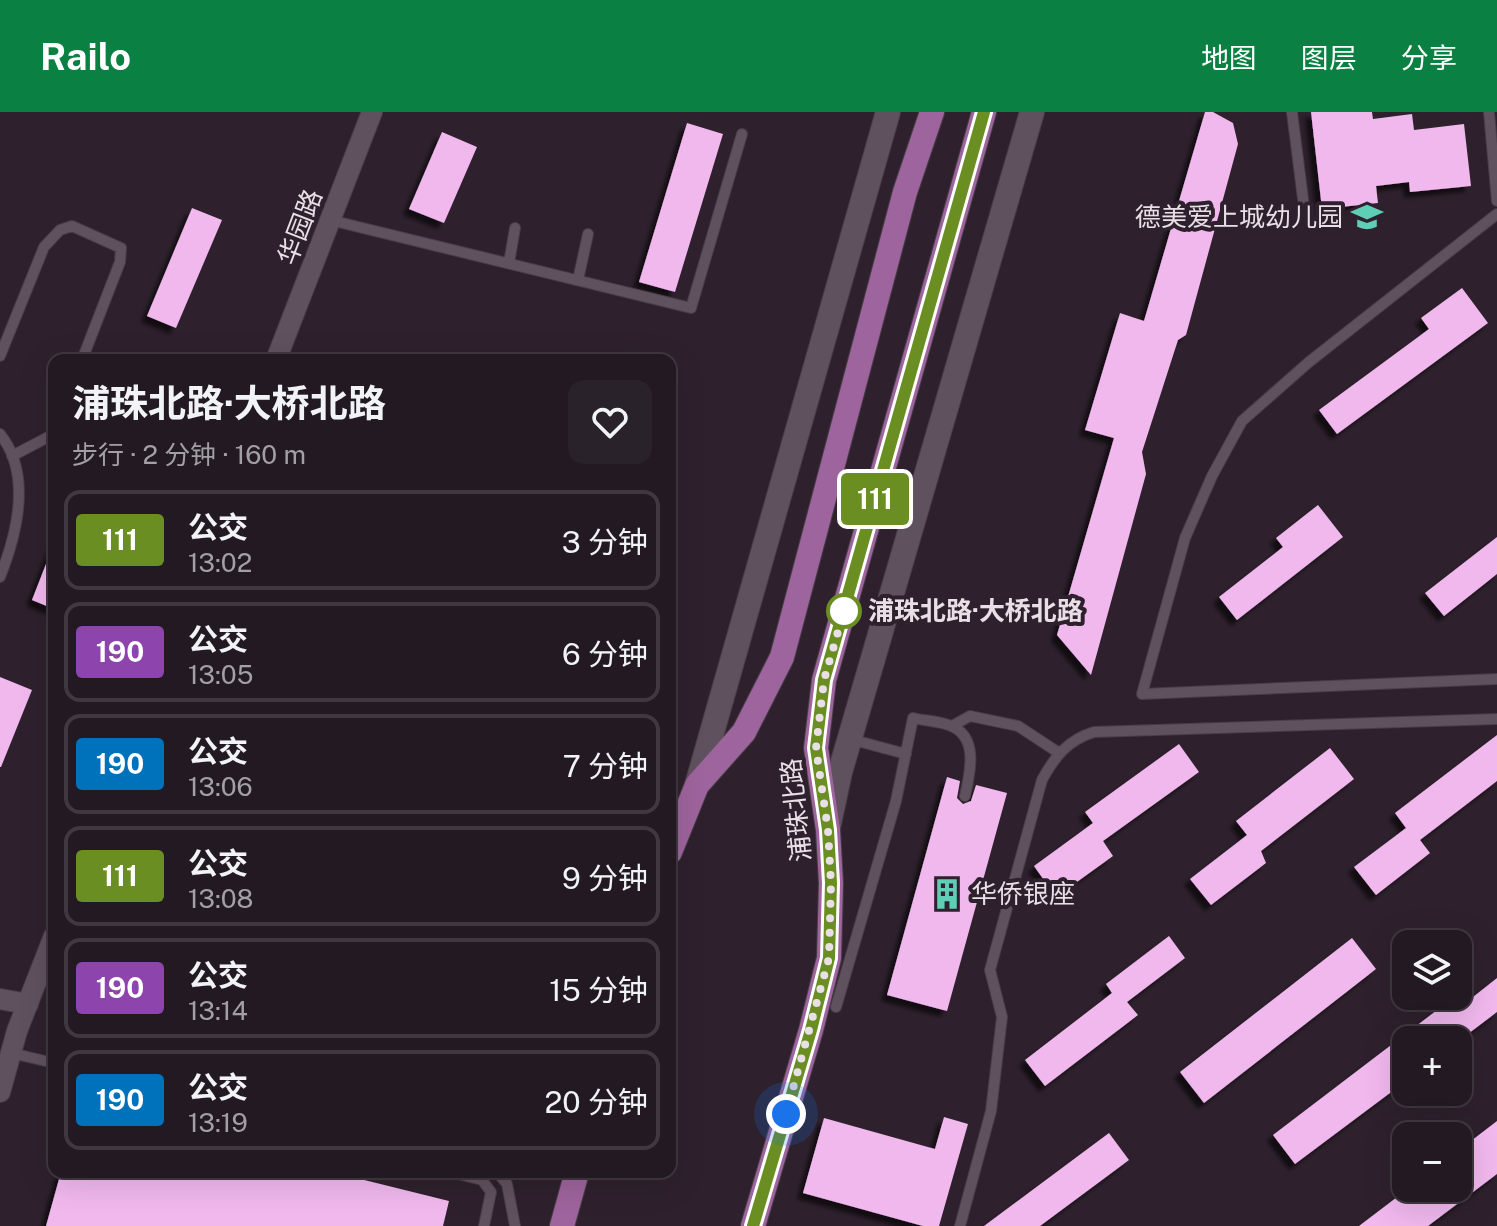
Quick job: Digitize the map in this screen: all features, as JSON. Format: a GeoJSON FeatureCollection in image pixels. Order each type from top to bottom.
{"type":"FeatureCollection","features":[{"type":"Feature","properties":{"kind":"main road"},"geometry":{"type":"LineString","coordinates":[[676,837],[697,785],[744,732],[782,657],[905,192],[932,112]]}},
{"type":"Feature","properties":{"kind":"main road","name":"浦珠北路"},"geometry":{"type":"LineString","coordinates":[[753,1226],[829,958],[831,883],[828,830],[816,748],[824,680],[984,112]]}},
{"type":"Feature","properties":{"kind":"main road"},"geometry":{"type":"LineString","coordinates":[[562,1226],[575,1178]]}},
{"type":"Feature","properties":{"kind":"street","name":"华园路"},"geometry":{"type":"LineString","coordinates":[[278,354],[372,112]]}},
{"type":"Feature","properties":{"kind":"street"},"geometry":{"type":"LineString","coordinates":[[697,785],[888,112]]}},
{"type":"Feature","properties":{"kind":"street"},"geometry":{"type":"LineString","coordinates":[[828,830],[850,739],[1032,112]]}},
{"type":"Feature","properties":{"kind":"street"},"geometry":{"type":"LineString","coordinates":[[0,1092],[48,952]]}},
{"type":"Feature","properties":{"kind":"street"},"geometry":{"type":"LineString","coordinates":[[0,999],[28,1004]]}},
{"type":"Feature","properties":{"kind":"lane"},"geometry":{"type":"LineString","coordinates":[[1292,112],[1304,207]]}},
{"type":"Feature","properties":{"kind":"lane"},"geometry":{"type":"LineString","coordinates":[[1489,112],[1497,201]]}},
{"type":"Feature","properties":{"kind":"lane"},"geometry":{"type":"LineString","coordinates":[[330,220],[691,308],[742,134]]}},
{"type":"Feature","properties":{"kind":"lane"},"geometry":{"type":"LineString","coordinates":[[1497,214],[1309,362],[1242,421],[1212,476],[1185,538],[1142,694],[1497,679]]}},
{"type":"Feature","properties":{"kind":"lane"},"geometry":{"type":"LineString","coordinates":[[0,356],[44,247],[60,230],[72,226],[121,248],[120,262],[84,354]]}},
{"type":"Feature","properties":{"kind":"lane"},"geometry":{"type":"LineString","coordinates":[[509,263],[515,228]]}},
{"type":"Feature","properties":{"kind":"lane"},"geometry":{"type":"LineString","coordinates":[[578,280],[588,234]]}},
{"type":"Feature","properties":{"kind":"lane"},"geometry":{"type":"LineString","coordinates":[[0,434],[12,456],[18,493],[17,527],[0,577]]}},
{"type":"Feature","properties":{"kind":"lane"},"geometry":{"type":"LineString","coordinates":[[12,456],[48,437]]}},
{"type":"Feature","properties":{"kind":"lane"},"geometry":{"type":"LineString","coordinates":[[952,726],[970,716],[1018,726],[1059,753]]}},
{"type":"Feature","properties":{"kind":"lane"},"geometry":{"type":"LineString","coordinates":[[836,1007],[896,801],[913,718],[952,726],[964,736],[973,763],[965,796]]}},
{"type":"Feature","properties":{"kind":"lane"},"geometry":{"type":"LineString","coordinates":[[960,1226],[991,1111],[1001,1033],[1002,1017],[990,970],[1042,780],[1059,753],[1082,736],[1094,732],[1497,719]]}},
{"type":"Feature","properties":{"kind":"lane"},"geometry":{"type":"LineString","coordinates":[[850,739],[906,754]]}},
{"type":"Feature","properties":{"kind":"lane"},"geometry":{"type":"LineString","coordinates":[[11,1053],[48,1062]]}},
{"type":"Feature","properties":{"kind":"lane"},"geometry":{"type":"LineString","coordinates":[[474,1178],[482,1180],[491,1192],[484,1226]]}},
{"type":"Feature","properties":{"kind":"lane"},"geometry":{"type":"LineString","coordinates":[[502,1178],[507,1184],[515,1226]]}},
{"type":"Feature","properties":{"kind":"building"},"geometry":{"type":"Polygon","coordinates":[[[1205,112],[1213,112],[1233,123],[1238,144],[1186,335],[1178,340],[1142,452],[1146,474],[1091,675],[1057,635],[1114,438],[1085,430],[1120,313],[1144,321],[1205,112]]]}},
{"type":"Feature","properties":{"kind":"building"},"geometry":{"type":"Polygon","coordinates":[[[1311,112],[1372,112],[1373,119],[1412,114],[1414,130],[1464,124],[1471,186],[1410,192],[1409,182],[1376,186],[1378,203],[1322,209],[1311,112]]]}},
{"type":"Feature","properties":{"kind":"building"},"geometry":{"type":"Polygon","coordinates":[[[687,123],[723,134],[675,292],[639,282],[687,123]]]}},
{"type":"Feature","properties":{"kind":"building"},"geometry":{"type":"Polygon","coordinates":[[[442,132],[477,147],[444,223],[409,209],[442,132]]]}},
{"type":"Feature","properties":{"kind":"building"},"geometry":{"type":"Polygon","coordinates":[[[192,208],[222,220],[176,328],[147,316],[192,208]]]}},
{"type":"Feature","properties":{"kind":"building"},"geometry":{"type":"Polygon","coordinates":[[[1462,288],[1488,323],[1337,434],[1319,410],[1429,329],[1421,318],[1462,288]]]}},
{"type":"Feature","properties":{"kind":"building"},"geometry":{"type":"Polygon","coordinates":[[[1318,505],[1343,537],[1237,620],[1219,597],[1283,547],[1276,538],[1318,505]]]}},
{"type":"Feature","properties":{"kind":"building"},"geometry":{"type":"Polygon","coordinates":[[[1497,537],[1497,574],[1444,616],[1425,593],[1497,537]]]}},
{"type":"Feature","properties":{"kind":"building"},"geometry":{"type":"Polygon","coordinates":[[[48,559],[48,607],[32,600],[48,559]]]}},
{"type":"Feature","properties":{"kind":"building"},"geometry":{"type":"Polygon","coordinates":[[[0,677],[32,690],[1,767],[0,767],[0,677]]]}},
{"type":"Feature","properties":{"kind":"building"},"geometry":{"type":"Polygon","coordinates":[[[1497,735],[1497,781],[1420,840],[1430,853],[1376,895],[1354,867],[1406,828],[1395,813],[1497,735]]]}},
{"type":"Feature","properties":{"kind":"building"},"geometry":{"type":"Polygon","coordinates":[[[1179,744],[1199,772],[1103,841],[1113,856],[1056,897],[1034,866],[1093,823],[1085,812],[1179,744]]]}},
{"type":"Feature","properties":{"kind":"building"},"geometry":{"type":"Polygon","coordinates":[[[1330,748],[1354,779],[1261,851],[1266,863],[1211,905],[1190,879],[1247,835],[1236,821],[1330,748]]]}},
{"type":"Feature","properties":{"kind":"building","name":"华侨银座"},"geometry":{"type":"Polygon","coordinates":[[[947,777],[960,781],[957,798],[963,804],[971,801],[976,785],[1007,793],[947,1011],[887,995],[947,777]]]}},
{"type":"Feature","properties":{"kind":"building"},"geometry":{"type":"Polygon","coordinates":[[[1169,936],[1185,958],[1127,1002],[1138,1015],[1045,1086],[1025,1060],[1112,993],[1106,984],[1169,936]]]}},
{"type":"Feature","properties":{"kind":"building"},"geometry":{"type":"Polygon","coordinates":[[[1352,938],[1376,969],[1204,1103],[1180,1072],[1352,938]]]}},
{"type":"Feature","properties":{"kind":"building"},"geometry":{"type":"Polygon","coordinates":[[[1497,978],[1497,1012],[1472,1031],[1472,1026],[1416,1026],[1437,1010],[1472,1010],[1473,997],[1497,978]]]}},
{"type":"Feature","properties":{"kind":"building"},"geometry":{"type":"Polygon","coordinates":[[[1392,1044],[1392,1091],[1295,1164],[1273,1135],[1392,1044]]]}},
{"type":"Feature","properties":{"kind":"building"},"geometry":{"type":"Polygon","coordinates":[[[944,1117],[968,1124],[939,1226],[923,1226],[803,1193],[824,1118],[935,1149],[944,1117]]]}},
{"type":"Feature","properties":{"kind":"building"},"geometry":{"type":"Polygon","coordinates":[[[1497,1121],[1497,1174],[1472,1193],[1472,1140],[1497,1121]]]}},
{"type":"Feature","properties":{"kind":"building"},"geometry":{"type":"Polygon","coordinates":[[[1109,1133],[1129,1160],[1040,1226],[984,1226],[1109,1133]]]}},
{"type":"Feature","properties":{"kind":"building"},"geometry":{"type":"Polygon","coordinates":[[[59,1178],[356,1178],[449,1201],[443,1226],[46,1226],[59,1178]]]}},
{"type":"Feature","properties":{"kind":"building"},"geometry":{"type":"Polygon","coordinates":[[[1392,1201],[1460,1202],[1428,1226],[1359,1226],[1392,1201]]]}},
{"type":"Feature","properties":{"kind":"bus line","name":"111"},"geometry":{"type":"LineString","coordinates":[[753,1226],[829,958],[831,883],[828,830],[816,748],[824,680],[984,112]]}},
{"type":"Feature","properties":{"kind":"place","name":"德美爱上城幼儿园"},"geometry":{"type":"Point","coordinates":[1367,217]}},
{"type":"Feature","properties":{"kind":"place","name":"浦珠北路·大桥北路"},"geometry":{"type":"Point","coordinates":[844,611]}},
{"type":"Feature","properties":{"kind":"place","name":"华侨银座"},"geometry":{"type":"Point","coordinates":[947,894]}},
{"type":"Feature","properties":{"kind":"route"},"geometry":{"type":"LineString","coordinates":[[786,1114],[829,958],[831,883],[828,830],[816,748],[824,680],[844,611]]}}]}
